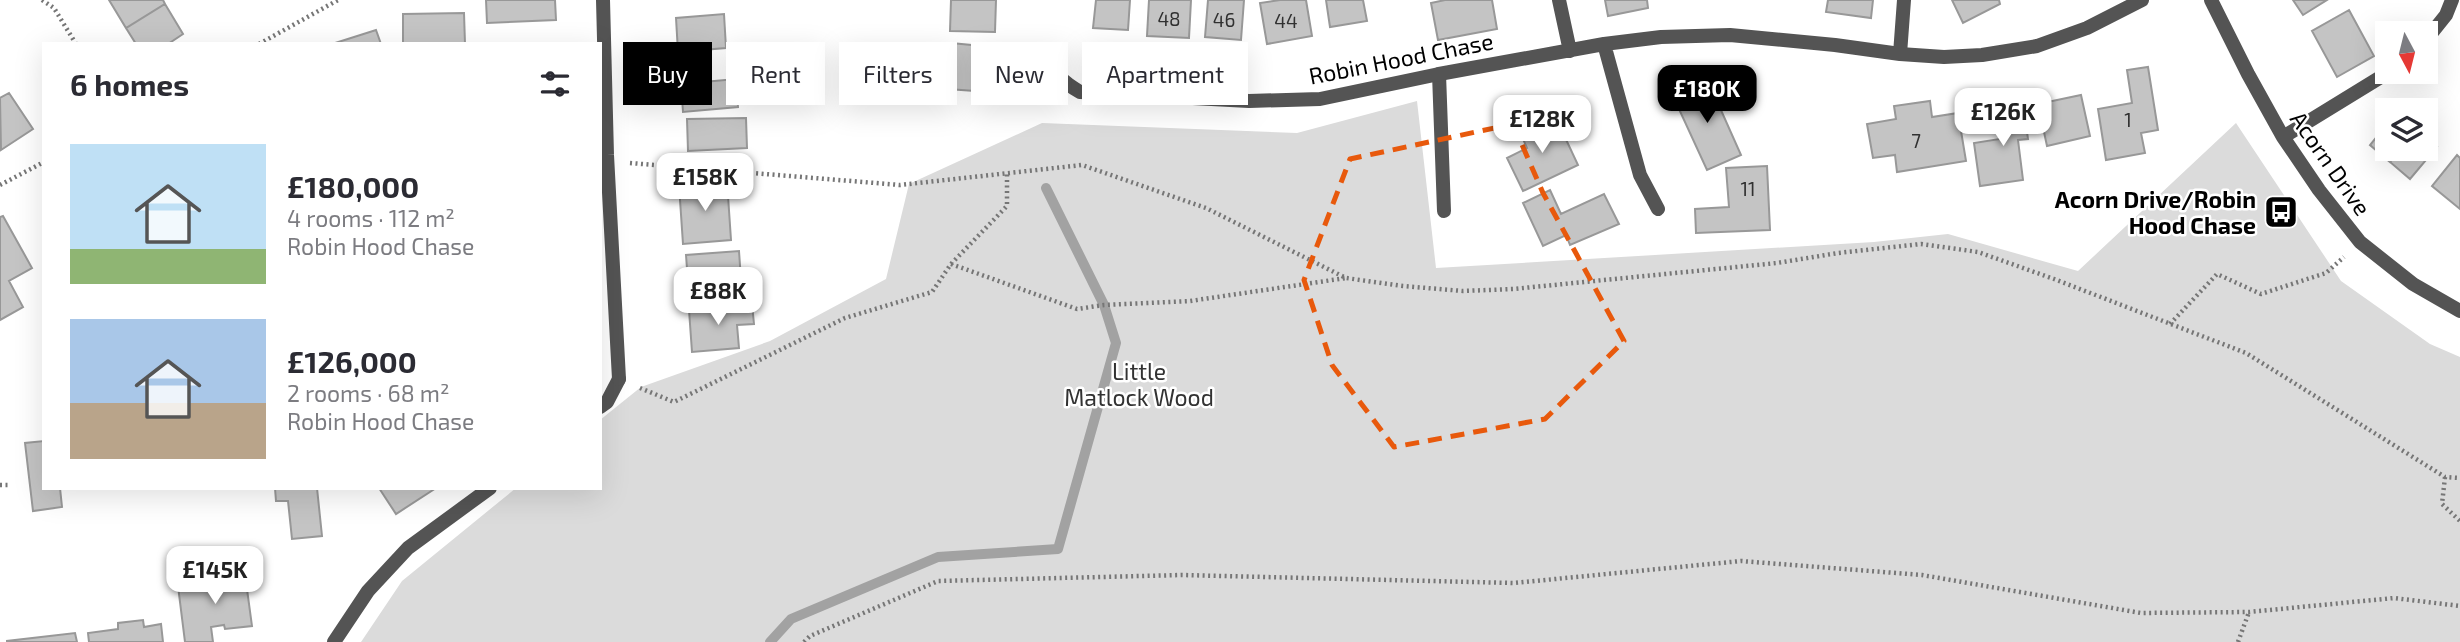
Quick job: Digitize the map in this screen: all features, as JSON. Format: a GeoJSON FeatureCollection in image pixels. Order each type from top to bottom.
{"type":"FeatureCollection","features":[{"type":"Feature","properties":{"kind":"street"},"geometry":{"type":"LineString","coordinates":[[602,406],[607,402],[619,379],[607,161],[603,0]]}},
{"type":"Feature","properties":{"kind":"street"},"geometry":{"type":"LineString","coordinates":[[1559,0],[1570,51]]}},
{"type":"Feature","properties":{"kind":"street"},"geometry":{"type":"LineString","coordinates":[[1900,54],[1904,0]]}},
{"type":"Feature","properties":{"kind":"street","name":"Robin Hood Chase"},"geometry":{"type":"LineString","coordinates":[[1068,85],[1080,92],[1249,100],[1320,99],[1604,44],[1661,37],[1730,35],[1900,54],[1944,57],[1982,55],[2037,46],[2087,28],[2142,0]]}},
{"type":"Feature","properties":{"kind":"street","name":"Acorn Drive"},"geometry":{"type":"LineString","coordinates":[[2211,0],[2283,137],[2319,190],[2360,242],[2413,284],[2460,312]]}},
{"type":"Feature","properties":{"kind":"street"},"geometry":{"type":"LineString","coordinates":[[2438,25],[2452,0]]}},
{"type":"Feature","properties":{"kind":"street"},"geometry":{"type":"LineString","coordinates":[[1604,44],[1640,175],[1658,209]]}},
{"type":"Feature","properties":{"kind":"street"},"geometry":{"type":"LineString","coordinates":[[1439,74],[1444,211]]}},
{"type":"Feature","properties":{"kind":"street"},"geometry":{"type":"LineString","coordinates":[[2283,137],[2375,81]]}},
{"type":"Feature","properties":{"kind":"street"},"geometry":{"type":"LineString","coordinates":[[334,642],[368,592],[408,548],[487,490]]}},
{"type":"Feature","properties":{"kind":"path"},"geometry":{"type":"LineString","coordinates":[[42,0],[54,8],[75,42]]}},
{"type":"Feature","properties":{"kind":"path"},"geometry":{"type":"LineString","coordinates":[[263,42],[338,0]]}},
{"type":"Feature","properties":{"kind":"path"},"geometry":{"type":"LineString","coordinates":[[607,161],[900,185],[1082,165],[1206,208],[1346,278]]}},
{"type":"Feature","properties":{"kind":"path"},"geometry":{"type":"LineString","coordinates":[[0,185],[42,163]]}},
{"type":"Feature","properties":{"kind":"path"},"geometry":{"type":"LineString","coordinates":[[619,379],[674,402],[845,318],[932,292],[951,264],[1007,206],[1007,174]]}},
{"type":"Feature","properties":{"kind":"path"},"geometry":{"type":"LineString","coordinates":[[2170,324],[2217,274],[2261,295],[2326,273],[2360,242]]}},
{"type":"Feature","properties":{"kind":"path"},"geometry":{"type":"LineString","coordinates":[[951,264],[1077,309],[1190,301],[1346,278],[1463,291],[1513,289],[1777,263],[1922,244],[1979,252],[2246,353],[2445,477],[2460,478]]}},
{"type":"Feature","properties":{"kind":"path"},"geometry":{"type":"LineString","coordinates":[[2445,477],[2442,504],[2460,521]]}},
{"type":"Feature","properties":{"kind":"path"},"geometry":{"type":"LineString","coordinates":[[0,485],[9,485]]}},
{"type":"Feature","properties":{"kind":"path"},"geometry":{"type":"LineString","coordinates":[[804,642],[810,636],[939,581],[1181,575],[1514,583],[1741,561],[1922,575],[2141,613],[2249,612],[2394,598],[2460,606]]}},
{"type":"Feature","properties":{"kind":"path"},"geometry":{"type":"LineString","coordinates":[[2238,642],[2249,612]]}},
{"type":"Feature","properties":{"kind":"highlighted area"},"geometry":{"type":"Polygon","coordinates":[[[1513,124],[1543,193],[1624,341],[1545,419],[1394,447],[1332,365],[1304,280],[1350,159],[1513,124]]]}},
{"type":"Feature","properties":{"kind":"green space","name":"Little Matlock Wood"},"geometry":{"type":"Polygon","coordinates":[[[1417,101],[1436,268],[1874,242],[1948,234],[2078,271],[2236,123],[2341,281],[2430,344],[2460,357],[2460,642],[361,642],[402,581],[514,490],[602,490],[602,418],[641,387],[770,341],[886,279],[909,184],[1042,123],[1297,133],[1417,101]]]}},
{"type":"Feature","properties":{"kind":"building"},"geometry":{"type":"Polygon","coordinates":[[[109,0],[163,0],[165,4],[126,28],[109,0]]]}},
{"type":"Feature","properties":{"kind":"building"},"geometry":{"type":"Polygon","coordinates":[[[486,0],[555,0],[556,20],[487,23],[486,0]]]}},
{"type":"Feature","properties":{"kind":"building"},"geometry":{"type":"Polygon","coordinates":[[[951,0],[996,0],[995,32],[950,31],[951,0]]]}},
{"type":"Feature","properties":{"kind":"building"},"geometry":{"type":"Polygon","coordinates":[[[1096,0],[1130,0],[1128,30],[1093,28],[1096,0]]]}},
{"type":"Feature","properties":{"kind":"building"},"geometry":{"type":"Polygon","coordinates":[[[1149,0],[1191,0],[1189,38],[1147,36],[1149,0]]]}},
{"type":"Feature","properties":{"kind":"building"},"geometry":{"type":"Polygon","coordinates":[[[1208,0],[1244,0],[1241,40],[1205,37],[1208,0]]]}},
{"type":"Feature","properties":{"kind":"building"},"geometry":{"type":"Polygon","coordinates":[[[1306,0],[1312,36],[1267,44],[1260,3],[1306,0]]]}},
{"type":"Feature","properties":{"kind":"building"},"geometry":{"type":"Polygon","coordinates":[[[1326,0],[1363,0],[1367,21],[1330,27],[1326,0]]]}},
{"type":"Feature","properties":{"kind":"building"},"geometry":{"type":"Polygon","coordinates":[[[1445,0],[1492,0],[1497,29],[1438,40],[1431,3],[1445,0]]]}},
{"type":"Feature","properties":{"kind":"building"},"geometry":{"type":"Polygon","coordinates":[[[1605,0],[1647,0],[1648,8],[1608,16],[1605,0]]]}},
{"type":"Feature","properties":{"kind":"building"},"geometry":{"type":"Polygon","coordinates":[[[1828,0],[1873,0],[1871,18],[1826,12],[1828,0]]]}},
{"type":"Feature","properties":{"kind":"building"},"geometry":{"type":"Polygon","coordinates":[[[1952,0],[1999,0],[2000,4],[1963,23],[1952,0]]]}},
{"type":"Feature","properties":{"kind":"building"},"geometry":{"type":"Polygon","coordinates":[[[2293,0],[2327,0],[2303,15],[2293,0]]]}},
{"type":"Feature","properties":{"kind":"building"},"geometry":{"type":"Polygon","coordinates":[[[165,4],[183,34],[171,42],[135,42],[126,28],[165,4]]]}},
{"type":"Feature","properties":{"kind":"building"},"geometry":{"type":"Polygon","coordinates":[[[2349,10],[2374,56],[2337,77],[2312,31],[2349,10]]]}},
{"type":"Feature","properties":{"kind":"building"},"geometry":{"type":"Polygon","coordinates":[[[464,13],[465,42],[403,42],[403,14],[464,13]]]}},
{"type":"Feature","properties":{"kind":"building"},"geometry":{"type":"Polygon","coordinates":[[[724,14],[726,48],[712,49],[712,42],[677,42],[676,18],[724,14]]]}},
{"type":"Feature","properties":{"kind":"building"},"geometry":{"type":"Polygon","coordinates":[[[376,30],[380,42],[338,42],[376,30]]]}},
{"type":"Feature","properties":{"kind":"building"},"geometry":{"type":"Polygon","coordinates":[[[957,44],[971,45],[971,91],[957,90],[957,44]]]}},
{"type":"Feature","properties":{"kind":"building"},"geometry":{"type":"Polygon","coordinates":[[[2148,67],[2158,130],[2141,133],[2145,153],[2106,160],[2098,109],[2132,103],[2127,70],[2148,67]]]}},
{"type":"Feature","properties":{"kind":"building"},"geometry":{"type":"Polygon","coordinates":[[[726,80],[726,105],[738,107],[683,112],[682,105],[712,105],[712,81],[726,80]]]}},
{"type":"Feature","properties":{"kind":"building"},"geometry":{"type":"Polygon","coordinates":[[[1708,81],[1741,155],[1707,170],[1673,96],[1708,81]]]}},
{"type":"Feature","properties":{"kind":"building"},"geometry":{"type":"Polygon","coordinates":[[[9,93],[33,129],[1,150],[0,98],[9,93]]]}},
{"type":"Feature","properties":{"kind":"building"},"geometry":{"type":"Polygon","coordinates":[[[2081,95],[2090,136],[2047,146],[2038,104],[2081,95]]]}},
{"type":"Feature","properties":{"kind":"building"},"geometry":{"type":"Polygon","coordinates":[[[1930,101],[1932,117],[1958,113],[1966,161],[1897,172],[1895,155],[1873,158],[1867,124],[1896,119],[1894,106],[1930,101]]]}},
{"type":"Feature","properties":{"kind":"building"},"geometry":{"type":"Polygon","coordinates":[[[2023,103],[2028,139],[2018,140],[2023,180],[1980,186],[1974,143],[2000,139],[1996,107],[2023,103]]]}},
{"type":"Feature","properties":{"kind":"building"},"geometry":{"type":"Polygon","coordinates":[[[1555,116],[1578,165],[1523,191],[1507,158],[1527,148],[1520,132],[1555,116]]]}},
{"type":"Feature","properties":{"kind":"building"},"geometry":{"type":"Polygon","coordinates":[[[746,118],[747,148],[688,151],[687,119],[746,118]]]}},
{"type":"Feature","properties":{"kind":"building"},"geometry":{"type":"Polygon","coordinates":[[[2457,155],[2460,158],[2460,209],[2432,186],[2457,155]]]}},
{"type":"Feature","properties":{"kind":"building"},"geometry":{"type":"Polygon","coordinates":[[[2391,161],[2425,161],[2410,179],[2391,161]]]}},
{"type":"Feature","properties":{"kind":"building"},"geometry":{"type":"Polygon","coordinates":[[[1767,166],[1770,230],[1696,233],[1695,209],[1729,207],[1726,168],[1767,166]]]}},
{"type":"Feature","properties":{"kind":"building"},"geometry":{"type":"Polygon","coordinates":[[[727,181],[731,240],[683,244],[679,185],[727,181]]]}},
{"type":"Feature","properties":{"kind":"building"},"geometry":{"type":"Polygon","coordinates":[[[1550,190],[1561,214],[1604,194],[1619,224],[1570,245],[1566,235],[1543,246],[1523,203],[1550,190]]]}},
{"type":"Feature","properties":{"kind":"building"},"geometry":{"type":"Polygon","coordinates":[[[3,216],[32,268],[9,281],[23,307],[0,320],[0,217],[3,216]]]}},
{"type":"Feature","properties":{"kind":"building"},"geometry":{"type":"Polygon","coordinates":[[[739,251],[742,294],[689,296],[686,255],[739,251]]]}},
{"type":"Feature","properties":{"kind":"building"},"geometry":{"type":"Polygon","coordinates":[[[752,304],[754,324],[737,325],[739,348],[692,352],[689,310],[752,304]]]}},
{"type":"Feature","properties":{"kind":"building"},"geometry":{"type":"Polygon","coordinates":[[[42,441],[42,490],[60,490],[62,507],[33,511],[25,443],[42,441]]]}},
{"type":"Feature","properties":{"kind":"building"},"geometry":{"type":"Polygon","coordinates":[[[275,490],[317,490],[322,536],[292,539],[288,501],[276,501],[275,490]]]}},
{"type":"Feature","properties":{"kind":"building"},"geometry":{"type":"Polygon","coordinates":[[[380,490],[433,490],[396,514],[380,490]]]}},
{"type":"Feature","properties":{"kind":"building"},"geometry":{"type":"Polygon","coordinates":[[[244,567],[252,626],[225,629],[224,625],[211,627],[213,642],[185,642],[178,586],[221,580],[220,570],[244,567]]]}},
{"type":"Feature","properties":{"kind":"building"},"geometry":{"type":"Polygon","coordinates":[[[143,620],[144,627],[161,624],[163,642],[89,642],[88,633],[118,629],[118,623],[143,620]]]}},
{"type":"Feature","properties":{"kind":"building"},"geometry":{"type":"Polygon","coordinates":[[[75,633],[77,642],[7,642],[7,641],[75,633]]]}},
{"type":"Feature","properties":{"kind":"waterway"},"geometry":{"type":"LineString","coordinates":[[770,642],[791,619],[938,557],[1058,549],[1116,343],[1104,305],[1046,188]]}},
{"type":"Feature","properties":{"kind":"place","name":"Acorn Drive/Robin Hood Chase"},"geometry":{"type":"Point","coordinates":[2281,212]}}]}
